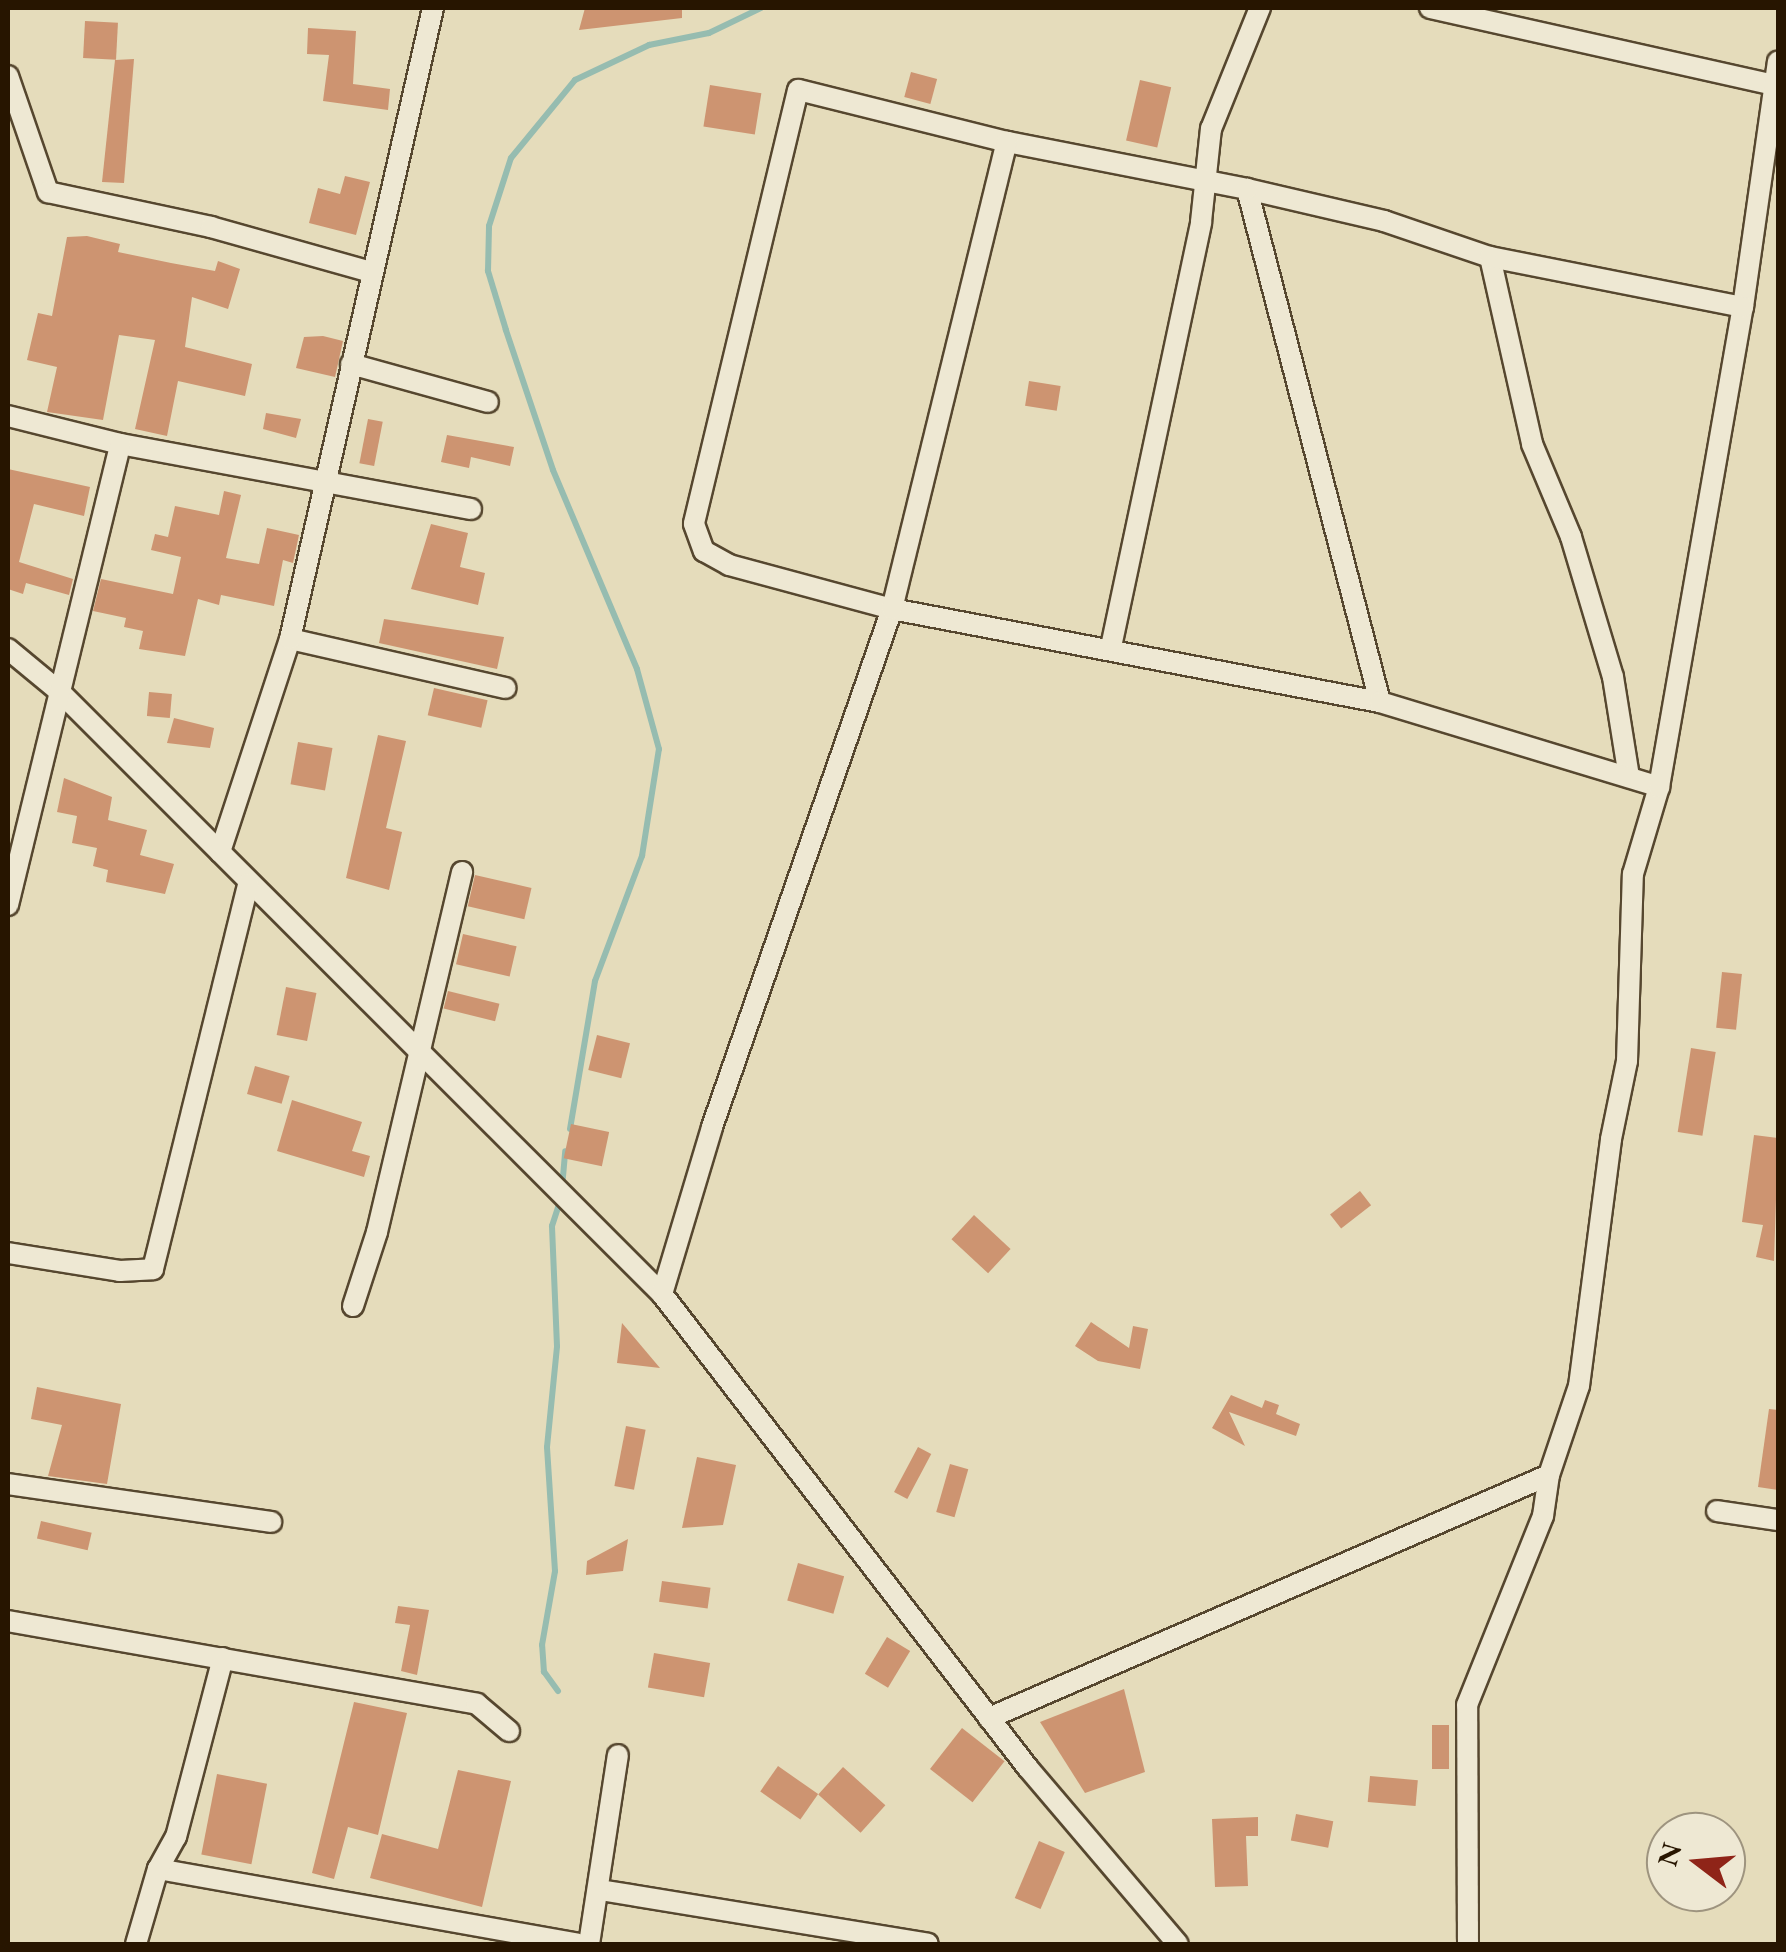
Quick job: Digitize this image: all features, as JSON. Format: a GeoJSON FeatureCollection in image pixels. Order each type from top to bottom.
{"type":"FeatureCollection","features":[{"type":"Feature","properties":{"kind":"street"},"geometry":{"type":"LineString","coordinates":[[220,852],[290,639],[433,8]]}},
{"type":"Feature","properties":{"kind":"street"},"geometry":{"type":"LineString","coordinates":[[1111,647],[1204,185],[1211,129],[1260,8]]}},
{"type":"Feature","properties":{"kind":"street"},"geometry":{"type":"LineString","coordinates":[[1430,8],[1774,85]]}},
{"type":"Feature","properties":{"kind":"street"},"geometry":{"type":"LineString","coordinates":[[1468,1944],[1467,1706],[1543,1516],[1549,1475],[1580,1386],[1610,1138],[1628,1061],[1633,874],[1659,787],[1743,307],[1778,60]]}},
{"type":"Feature","properties":{"kind":"street"},"geometry":{"type":"LineString","coordinates":[[8,76],[48,192],[211,227],[371,272]]}},
{"type":"Feature","properties":{"kind":"street"},"geometry":{"type":"LineString","coordinates":[[1659,787],[1380,702],[1111,647],[892,609],[729,565],[704,551],[694,524],[798,90],[1007,142],[1384,222],[1490,257],[1743,307]]}},
{"type":"Feature","properties":{"kind":"street"},"geometry":{"type":"LineString","coordinates":[[662,1294],[712,1126],[892,609],[1007,142]]}},
{"type":"Feature","properties":{"kind":"street"},"geometry":{"type":"LineString","coordinates":[[1247,190],[1380,702]]}},
{"type":"Feature","properties":{"kind":"street"},"geometry":{"type":"LineString","coordinates":[[1490,257],[1532,444],[1572,537],[1613,677],[1629,777]]}},
{"type":"Feature","properties":{"kind":"street"},"geometry":{"type":"LineString","coordinates":[[352,364],[488,402]]}},
{"type":"Feature","properties":{"kind":"street"},"geometry":{"type":"LineString","coordinates":[[8,416],[120,444],[329,478],[472,509]]}},
{"type":"Feature","properties":{"kind":"street"},"geometry":{"type":"LineString","coordinates":[[8,905],[120,444]]}},
{"type":"Feature","properties":{"kind":"street"},"geometry":{"type":"LineString","coordinates":[[290,639],[505,688]]}},
{"type":"Feature","properties":{"kind":"street"},"geometry":{"type":"LineString","coordinates":[[8,649],[60,692],[662,1294],[989,1718],[1178,1944]]}},
{"type":"Feature","properties":{"kind":"street"},"geometry":{"type":"LineString","coordinates":[[353,1306],[377,1232],[416,1049],[462,872]]}},
{"type":"Feature","properties":{"kind":"street"},"geometry":{"type":"LineString","coordinates":[[8,1253],[120,1272],[154,1269],[248,884]]}},
{"type":"Feature","properties":{"kind":"street"},"geometry":{"type":"LineString","coordinates":[[989,1718],[1549,1475]]}},
{"type":"Feature","properties":{"kind":"street"},"geometry":{"type":"LineString","coordinates":[[8,1484],[271,1522]]}},
{"type":"Feature","properties":{"kind":"street"},"geometry":{"type":"LineString","coordinates":[[1717,1510],[1778,1520]]}},
{"type":"Feature","properties":{"kind":"street"},"geometry":{"type":"LineString","coordinates":[[8,1621],[477,1704],[509,1731]]}},
{"type":"Feature","properties":{"kind":"street"},"geometry":{"type":"LineString","coordinates":[[136,1944],[158,1869],[176,1837],[223,1658]]}},
{"type":"Feature","properties":{"kind":"street"},"geometry":{"type":"LineString","coordinates":[[589,1944],[618,1755]]}},
{"type":"Feature","properties":{"kind":"street"},"geometry":{"type":"LineString","coordinates":[[158,1869],[577,1944]]}},
{"type":"Feature","properties":{"kind":"street"},"geometry":{"type":"LineString","coordinates":[[600,1890],[928,1944]]}},
{"type":"Feature","properties":{"kind":"building"},"geometry":{"type":"Polygon","coordinates":[[[585,8],[682,8],[682,18],[579,30],[585,8]]]}},
{"type":"Feature","properties":{"kind":"building"},"geometry":{"type":"Polygon","coordinates":[[[85,21],[118,23],[116,60],[83,58],[85,21]]]}},
{"type":"Feature","properties":{"kind":"building"},"geometry":{"type":"Polygon","coordinates":[[[308,28],[356,31],[353,84],[390,89],[388,110],[323,101],[329,55],[307,54],[308,28]]]}},
{"type":"Feature","properties":{"kind":"building"},"geometry":{"type":"Polygon","coordinates":[[[134,59],[124,183],[102,182],[115,60],[134,59]]]}},
{"type":"Feature","properties":{"kind":"building"},"geometry":{"type":"Polygon","coordinates":[[[911,72],[937,79],[930,104],[904,97],[911,72]]]}},
{"type":"Feature","properties":{"kind":"building"},"geometry":{"type":"Polygon","coordinates":[[[1140,80],[1171,87],[1157,148],[1126,140],[1140,80]]]}},
{"type":"Feature","properties":{"kind":"building"},"geometry":{"type":"Polygon","coordinates":[[[710,85],[761,93],[755,135],[703,126],[710,85]]]}},
{"type":"Feature","properties":{"kind":"building"},"geometry":{"type":"Polygon","coordinates":[[[345,176],[370,182],[356,235],[309,223],[318,188],[340,194],[345,176]]]}},
{"type":"Feature","properties":{"kind":"building"},"geometry":{"type":"Polygon","coordinates":[[[87,236],[120,244],[118,252],[215,271],[218,261],[240,269],[228,309],[192,297],[185,347],[252,364],[245,396],[178,381],[167,436],[135,429],[155,340],[119,335],[103,420],[47,412],[57,367],[27,360],[38,313],[52,316],[67,237],[87,236]]]}},
{"type":"Feature","properties":{"kind":"building"},"geometry":{"type":"Polygon","coordinates":[[[304,337],[343,341],[335,377],[296,368],[304,337]]]}},
{"type":"Feature","properties":{"kind":"building"},"geometry":{"type":"Polygon","coordinates":[[[1029,381],[1061,386],[1057,411],[1025,406],[1029,381]]]}},
{"type":"Feature","properties":{"kind":"building"},"geometry":{"type":"Polygon","coordinates":[[[266,413],[301,419],[296,438],[263,429],[266,413]]]}},
{"type":"Feature","properties":{"kind":"building"},"geometry":{"type":"Polygon","coordinates":[[[368,419],[383,422],[374,466],[359,463],[368,419]]]}},
{"type":"Feature","properties":{"kind":"building"},"geometry":{"type":"Polygon","coordinates":[[[447,435],[514,447],[510,466],[471,457],[469,468],[441,462],[447,435]]]}},
{"type":"Feature","properties":{"kind":"building"},"geometry":{"type":"Polygon","coordinates":[[[8,469],[90,487],[84,516],[34,504],[19,562],[73,579],[69,595],[26,583],[23,594],[8,589],[8,469]]]}},
{"type":"Feature","properties":{"kind":"building"},"geometry":{"type":"Polygon","coordinates":[[[224,491],[241,495],[226,558],[259,564],[267,528],[299,535],[293,563],[283,560],[274,606],[221,595],[219,605],[198,599],[185,656],[139,649],[143,631],[124,627],[126,618],[93,611],[101,579],[173,594],[181,557],[151,550],[155,534],[168,537],[175,506],[219,515],[224,491]]]}},
{"type":"Feature","properties":{"kind":"building"},"geometry":{"type":"Polygon","coordinates":[[[431,524],[468,533],[460,567],[485,573],[478,605],[411,589],[431,524]]]}},
{"type":"Feature","properties":{"kind":"building"},"geometry":{"type":"Polygon","coordinates":[[[384,619],[504,637],[497,669],[379,643],[384,619]]]}},
{"type":"Feature","properties":{"kind":"building"},"geometry":{"type":"Polygon","coordinates":[[[434,688],[488,700],[481,728],[428,715],[434,688]]]}},
{"type":"Feature","properties":{"kind":"building"},"geometry":{"type":"Polygon","coordinates":[[[149,692],[172,694],[170,718],[147,716],[149,692]]]}},
{"type":"Feature","properties":{"kind":"building"},"geometry":{"type":"Polygon","coordinates":[[[174,718],[214,728],[210,748],[167,743],[174,718]]]}},
{"type":"Feature","properties":{"kind":"building"},"geometry":{"type":"Polygon","coordinates":[[[378,735],[406,741],[386,828],[402,832],[389,890],[346,878],[378,735]]]}},
{"type":"Feature","properties":{"kind":"building"},"geometry":{"type":"Polygon","coordinates":[[[298,742],[332,748],[325,790],[291,784],[298,742]]]}},
{"type":"Feature","properties":{"kind":"building"},"geometry":{"type":"Polygon","coordinates":[[[64,778],[112,797],[108,820],[147,830],[140,855],[174,864],[165,894],[106,882],[108,870],[93,866],[97,848],[72,843],[77,816],[57,812],[64,778]]]}},
{"type":"Feature","properties":{"kind":"building"},"geometry":{"type":"Polygon","coordinates":[[[475,875],[532,888],[524,919],[468,906],[475,875]]]}},
{"type":"Feature","properties":{"kind":"building"},"geometry":{"type":"Polygon","coordinates":[[[463,934],[517,946],[510,977],[456,964],[463,934]]]}},
{"type":"Feature","properties":{"kind":"building"},"geometry":{"type":"Polygon","coordinates":[[[1722,972],[1742,974],[1736,1030],[1716,1028],[1722,972]]]}},
{"type":"Feature","properties":{"kind":"building"},"geometry":{"type":"Polygon","coordinates":[[[286,987],[316,993],[307,1041],[277,1035],[286,987]]]}},
{"type":"Feature","properties":{"kind":"building"},"geometry":{"type":"Polygon","coordinates":[[[448,991],[499,1004],[495,1021],[444,1008],[448,991]]]}},
{"type":"Feature","properties":{"kind":"building"},"geometry":{"type":"Polygon","coordinates":[[[597,1035],[630,1043],[621,1078],[588,1070],[597,1035]]]}},
{"type":"Feature","properties":{"kind":"building"},"geometry":{"type":"Polygon","coordinates":[[[1691,1048],[1716,1052],[1702,1136],[1678,1132],[1691,1048]]]}},
{"type":"Feature","properties":{"kind":"building"},"geometry":{"type":"Polygon","coordinates":[[[255,1066],[290,1076],[282,1104],[247,1094],[255,1066]]]}},
{"type":"Feature","properties":{"kind":"building"},"geometry":{"type":"Polygon","coordinates":[[[292,1100],[362,1122],[352,1151],[370,1156],[364,1177],[277,1151],[292,1100]]]}},
{"type":"Feature","properties":{"kind":"building"},"geometry":{"type":"Polygon","coordinates":[[[571,1124],[609,1132],[602,1166],[564,1158],[571,1124]]]}},
{"type":"Feature","properties":{"kind":"building"},"geometry":{"type":"Polygon","coordinates":[[[1754,1135],[1778,1138],[1774,1261],[1756,1257],[1763,1225],[1742,1222],[1754,1135]]]}},
{"type":"Feature","properties":{"kind":"building"},"geometry":{"type":"Polygon","coordinates":[[[1360,1191],[1371,1205],[1341,1229],[1330,1214],[1360,1191]]]}},
{"type":"Feature","properties":{"kind":"building"},"geometry":{"type":"Polygon","coordinates":[[[974,1215],[1011,1249],[988,1273],[951,1239],[974,1215]]]}},
{"type":"Feature","properties":{"kind":"building"},"geometry":{"type":"Polygon","coordinates":[[[1091,1322],[1129,1348],[1133,1326],[1148,1329],[1140,1369],[1098,1361],[1075,1346],[1091,1322]]]}},
{"type":"Feature","properties":{"kind":"building"},"geometry":{"type":"Polygon","coordinates":[[[622,1323],[660,1368],[617,1363],[622,1323]]]}},
{"type":"Feature","properties":{"kind":"building"},"geometry":{"type":"Polygon","coordinates":[[[37,1387],[121,1404],[107,1484],[48,1476],[62,1425],[31,1419],[37,1387]]]}},
{"type":"Feature","properties":{"kind":"building"},"geometry":{"type":"Polygon","coordinates":[[[1231,1395],[1262,1408],[1265,1400],[1279,1405],[1276,1414],[1300,1424],[1296,1436],[1229,1412],[1245,1446],[1212,1428],[1231,1395]]]}},
{"type":"Feature","properties":{"kind":"building"},"geometry":{"type":"Polygon","coordinates":[[[1769,1409],[1778,1410],[1778,1490],[1758,1487],[1769,1409]]]}},
{"type":"Feature","properties":{"kind":"building"},"geometry":{"type":"Polygon","coordinates":[[[626,1426],[646,1430],[634,1490],[614,1486],[626,1426]]]}},
{"type":"Feature","properties":{"kind":"building"},"geometry":{"type":"Polygon","coordinates":[[[918,1447],[931,1454],[907,1499],[894,1492],[918,1447]]]}},
{"type":"Feature","properties":{"kind":"building"},"geometry":{"type":"Polygon","coordinates":[[[697,1457],[736,1465],[723,1525],[682,1528],[697,1457]]]}},
{"type":"Feature","properties":{"kind":"building"},"geometry":{"type":"Polygon","coordinates":[[[950,1464],[968,1469],[954,1517],[936,1512],[950,1464]]]}},
{"type":"Feature","properties":{"kind":"building"},"geometry":{"type":"Polygon","coordinates":[[[41,1521],[92,1533],[88,1550],[37,1539],[41,1521]]]}},
{"type":"Feature","properties":{"kind":"building"},"geometry":{"type":"Polygon","coordinates":[[[628,1539],[623,1571],[586,1575],[587,1561],[628,1539]]]}},
{"type":"Feature","properties":{"kind":"building"},"geometry":{"type":"Polygon","coordinates":[[[798,1563],[844,1576],[833,1614],[787,1600],[798,1563]]]}},
{"type":"Feature","properties":{"kind":"building"},"geometry":{"type":"Polygon","coordinates":[[[662,1581],[711,1588],[708,1609],[659,1602],[662,1581]]]}},
{"type":"Feature","properties":{"kind":"building"},"geometry":{"type":"Polygon","coordinates":[[[398,1606],[429,1610],[417,1675],[401,1671],[410,1625],[395,1623],[398,1606]]]}},
{"type":"Feature","properties":{"kind":"building"},"geometry":{"type":"Polygon","coordinates":[[[887,1637],[910,1651],[888,1688],[865,1674],[887,1637]]]}},
{"type":"Feature","properties":{"kind":"building"},"geometry":{"type":"Polygon","coordinates":[[[654,1653],[710,1663],[704,1697],[648,1687],[654,1653]]]}},
{"type":"Feature","properties":{"kind":"building"},"geometry":{"type":"Polygon","coordinates":[[[1124,1689],[1145,1772],[1085,1793],[1040,1722],[1124,1689]]]}},
{"type":"Feature","properties":{"kind":"building"},"geometry":{"type":"Polygon","coordinates":[[[354,1702],[407,1713],[378,1835],[348,1827],[334,1879],[312,1873],[354,1702]]]}},
{"type":"Feature","properties":{"kind":"building"},"geometry":{"type":"Polygon","coordinates":[[[1432,1725],[1449,1725],[1449,1769],[1432,1769],[1432,1725]]]}},
{"type":"Feature","properties":{"kind":"building"},"geometry":{"type":"Polygon","coordinates":[[[962,1728],[1005,1761],[973,1802],[930,1769],[962,1728]]]}},
{"type":"Feature","properties":{"kind":"building"},"geometry":{"type":"Polygon","coordinates":[[[778,1766],[818,1794],[800,1819],[760,1791],[778,1766]]]}},
{"type":"Feature","properties":{"kind":"building"},"geometry":{"type":"Polygon","coordinates":[[[843,1767],[885,1805],[861,1833],[818,1794],[843,1767]]]}},
{"type":"Feature","properties":{"kind":"building"},"geometry":{"type":"Polygon","coordinates":[[[458,1770],[511,1781],[482,1907],[370,1878],[382,1834],[438,1849],[458,1770]]]}},
{"type":"Feature","properties":{"kind":"building"},"geometry":{"type":"Polygon","coordinates":[[[217,1774],[267,1784],[251,1864],[201,1854],[217,1774]]]}},
{"type":"Feature","properties":{"kind":"building"},"geometry":{"type":"Polygon","coordinates":[[[1370,1776],[1418,1780],[1416,1806],[1368,1802],[1370,1776]]]}},
{"type":"Feature","properties":{"kind":"building"},"geometry":{"type":"Polygon","coordinates":[[[1296,1814],[1333,1821],[1328,1848],[1291,1841],[1296,1814]]]}},
{"type":"Feature","properties":{"kind":"building"},"geometry":{"type":"Polygon","coordinates":[[[1258,1817],[1258,1836],[1246,1836],[1248,1886],[1215,1887],[1212,1819],[1258,1817]]]}},
{"type":"Feature","properties":{"kind":"building"},"geometry":{"type":"Polygon","coordinates":[[[1039,1841],[1065,1852],[1041,1909],[1015,1898],[1039,1841]]]}},
{"type":"Feature","properties":{"kind":"waterway"},"geometry":{"type":"LineString","coordinates":[[570,1129],[595,981],[642,856],[659,749],[637,669],[553,470],[506,330],[488,271],[489,226],[511,158],[575,80],[649,45],[709,33],[761,8]]}},
{"type":"Feature","properties":{"kind":"waterway"},"geometry":{"type":"LineString","coordinates":[[562,1188],[565,1151]]}},
{"type":"Feature","properties":{"kind":"waterway"},"geometry":{"type":"LineString","coordinates":[[558,1691],[544,1672],[542,1645],[555,1571],[547,1447],[557,1346],[552,1226],[560,1201]]}}]}
